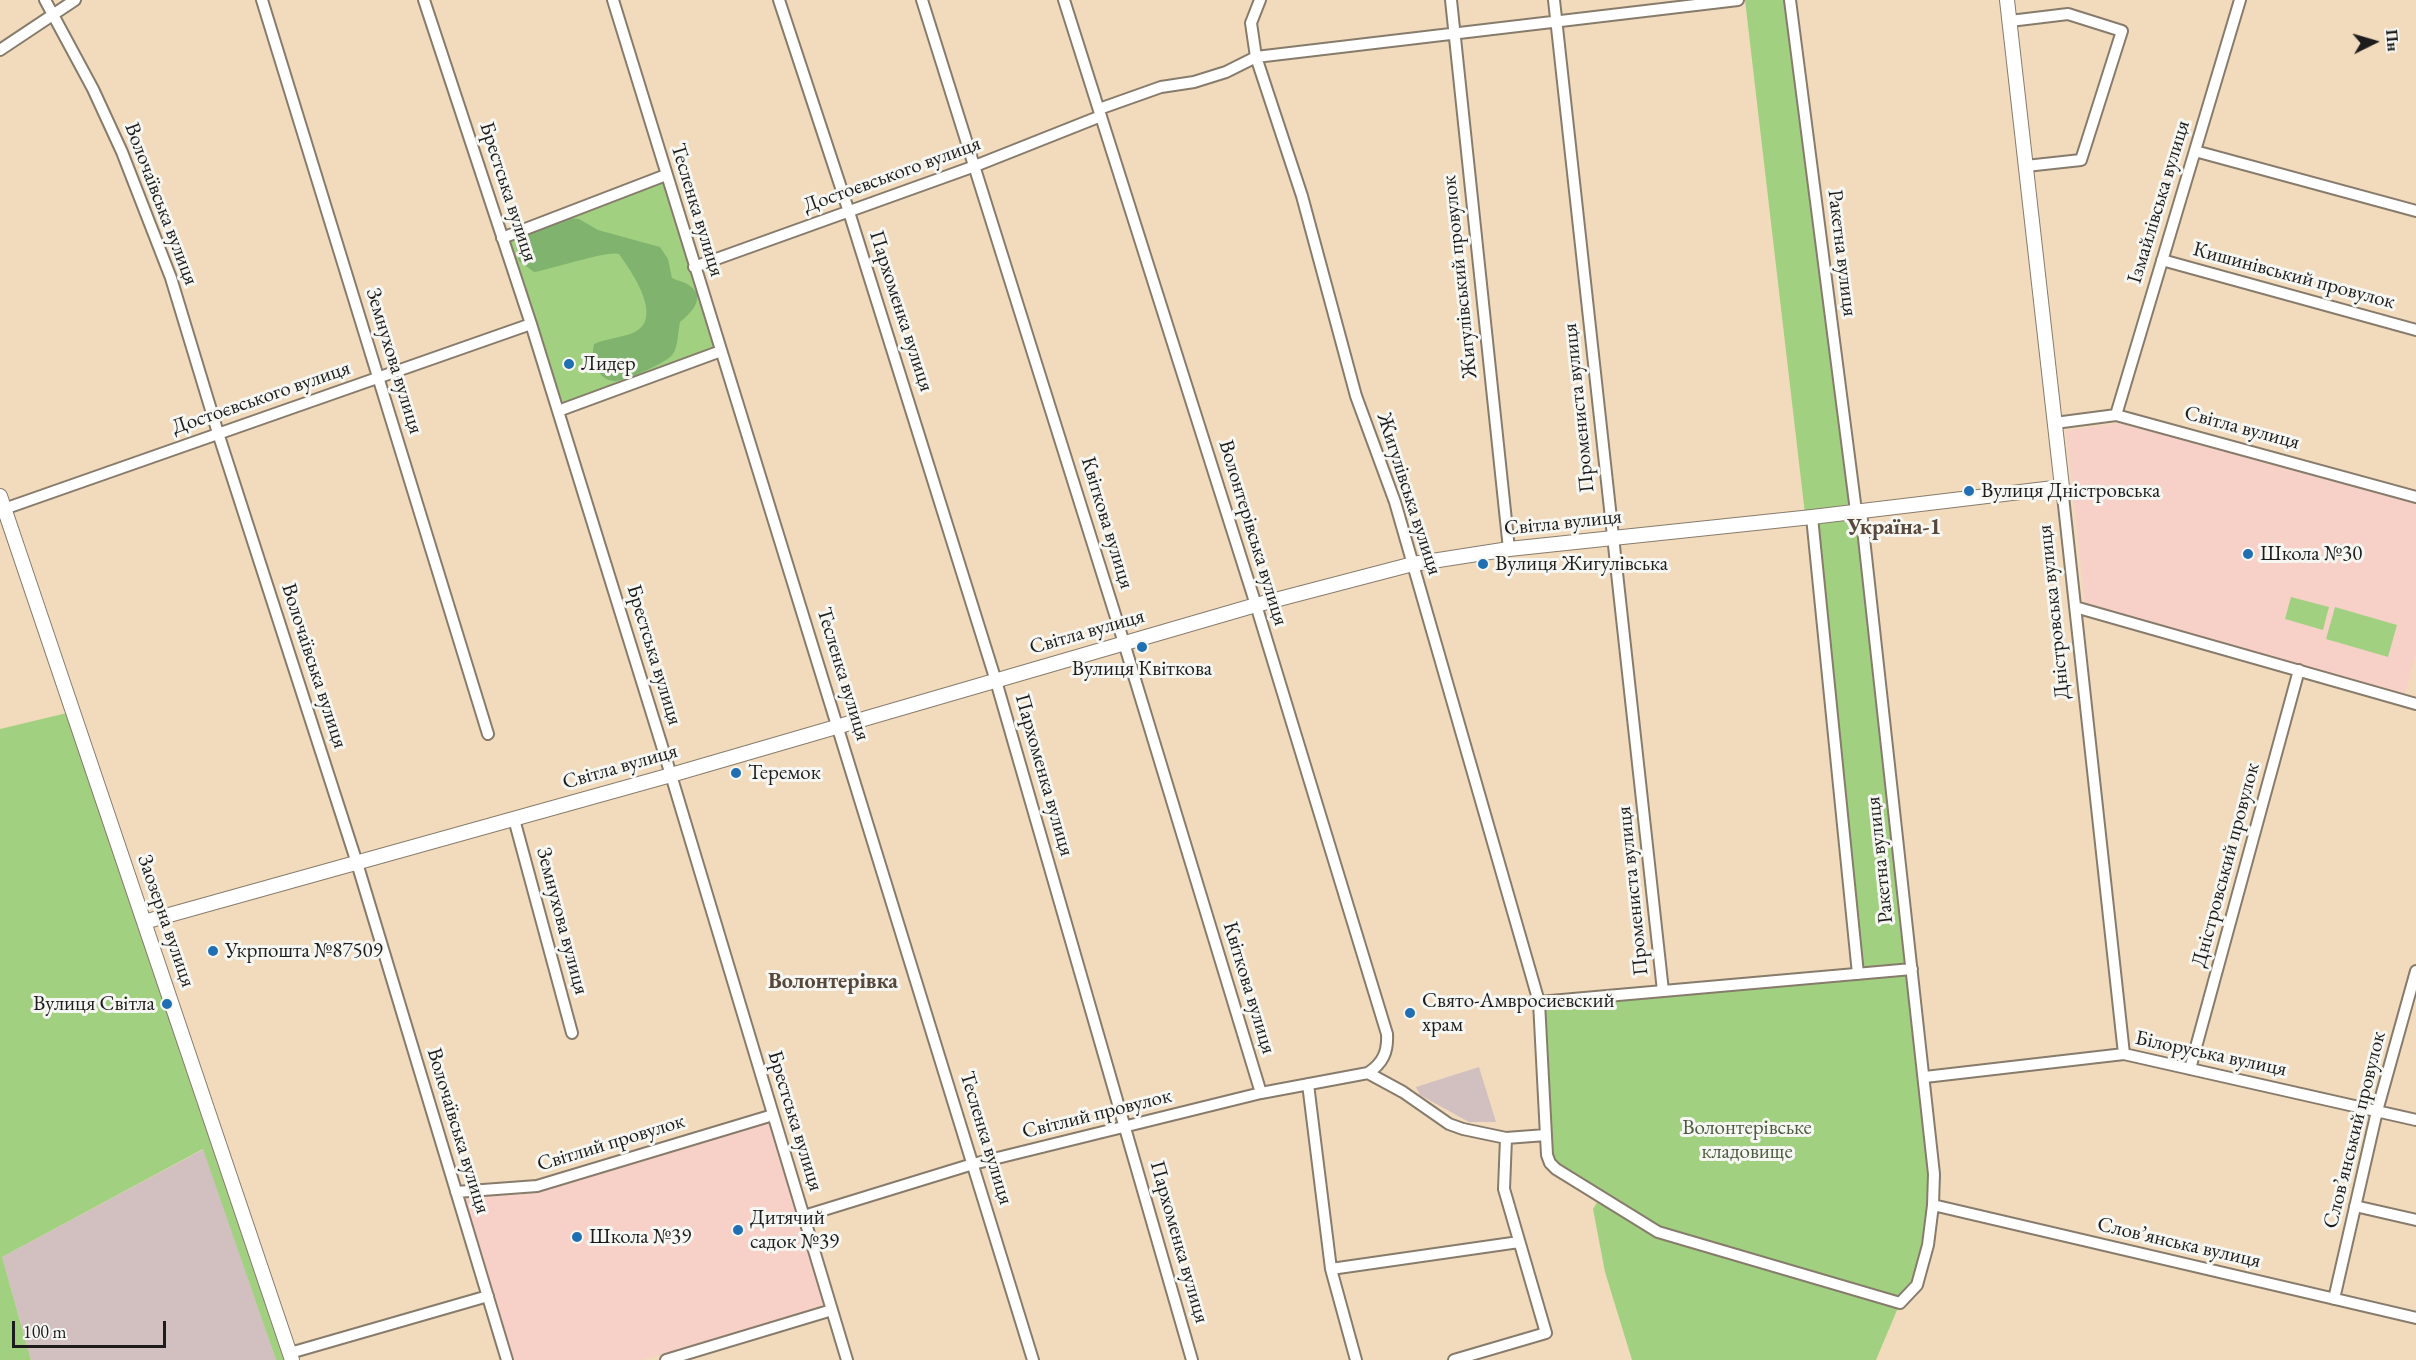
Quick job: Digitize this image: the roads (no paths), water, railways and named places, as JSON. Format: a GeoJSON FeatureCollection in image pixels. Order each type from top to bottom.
{"type":"FeatureCollection","features":[{"type":"Feature","properties":{"kind":"street","name":"Волочаївська вулиця"},"geometry":{"type":"LineString","coordinates":[[45,0],[93,89],[122,152],[171,278],[218,433],[357,863],[507,1360]]}},
{"type":"Feature","properties":{"kind":"street"},"geometry":{"type":"LineString","coordinates":[[0,50],[75,0]]}},
{"type":"Feature","properties":{"kind":"street","name":"Земнухова вулиця"},"geometry":{"type":"LineString","coordinates":[[262,0],[488,734]]}},
{"type":"Feature","properties":{"kind":"street","name":"Брестська вулиця"},"geometry":{"type":"LineString","coordinates":[[424,0],[531,324],[671,775],[848,1360]]}},
{"type":"Feature","properties":{"kind":"street","name":"Тесленка вулиця"},"geometry":{"type":"LineString","coordinates":[[613,0],[1033,1360]]}},
{"type":"Feature","properties":{"kind":"street","name":"Пархоменка вулиця"},"geometry":{"type":"LineString","coordinates":[[779,0],[849,212],[996,681],[1192,1360]]}},
{"type":"Feature","properties":{"kind":"street","name":"Квіткова вулиця"},"geometry":{"type":"LineString","coordinates":[[922,0],[1124,643],[1261,1093]]}},
{"type":"Feature","properties":{"kind":"street","name":"Волонтерівська вулиця"},"geometry":{"type":"LineString","coordinates":[[1064,0],[1256,605],[1387,1034],[1388,1046],[1384,1058],[1378,1066],[1368,1072]]}},
{"type":"Feature","properties":{"kind":"street","name":"Жигулівська вулиця"},"geometry":{"type":"LineString","coordinates":[[1260,0],[1251,23],[1256,57],[1302,196],[1356,396],[1395,502],[1539,1002],[1546,1135]]}},
{"type":"Feature","properties":{"kind":"street","name":"Жигулівський провулок"},"geometry":{"type":"LineString","coordinates":[[1451,0],[1509,549]]}},
{"type":"Feature","properties":{"kind":"street","name":"Промениста вулиця"},"geometry":{"type":"LineString","coordinates":[[1554,0],[1663,991]]}},
{"type":"Feature","properties":{"kind":"street","name":"Достоєвського вулиця"},"geometry":{"type":"LineString","coordinates":[[694,267],[975,166],[1161,87],[1194,82],[1226,72],[1256,57],[1738,0]]}},
{"type":"Feature","properties":{"kind":"street","name":"Ракетна вулиця"},"geometry":{"type":"LineString","coordinates":[[1546,1135],[1547,1155],[1556,1169],[1658,1232],[1900,1302],[1917,1286],[1928,1245],[1933,1205],[1932,1144],[1858,511],[1790,0]]}},
{"type":"Feature","properties":{"kind":"street","name":"Дністровська вулиця"},"geometry":{"type":"LineString","coordinates":[[2007,0],[2124,1054]]}},
{"type":"Feature","properties":{"kind":"street","name":"Ізмайлівська вулиця"},"geometry":{"type":"LineString","coordinates":[[2116,415],[2240,0]]}},
{"type":"Feature","properties":{"kind":"street"},"geometry":{"type":"LineString","coordinates":[[2010,21],[2068,14],[2122,31],[2081,160],[2026,166]]}},
{"type":"Feature","properties":{"kind":"street"},"geometry":{"type":"LineString","coordinates":[[2195,151],[2416,211]]}},
{"type":"Feature","properties":{"kind":"street"},"geometry":{"type":"LineString","coordinates":[[502,238],[666,175]]}},
{"type":"Feature","properties":{"kind":"street","name":"Кишинівський провулок"},"geometry":{"type":"LineString","coordinates":[[2162,260],[2416,330]]}},
{"type":"Feature","properties":{"kind":"street","name":"Достоєвського вулиця"},"geometry":{"type":"LineString","coordinates":[[2,503],[218,433],[531,324]]}},
{"type":"Feature","properties":{"kind":"street"},"geometry":{"type":"LineString","coordinates":[[558,411],[721,351]]}},
{"type":"Feature","properties":{"kind":"street","name":"Світла вулиця"},"geometry":{"type":"LineString","coordinates":[[2055,423],[2116,415],[2416,497]]}},
{"type":"Feature","properties":{"kind":"street","name":"Світла вулиця"},"geometry":{"type":"LineString","coordinates":[[144,922],[671,775],[1256,605],[1413,564],[1509,549],[1812,517],[2062,487]]}},
{"type":"Feature","properties":{"kind":"street","name":"Заозерна вулиця"},"geometry":{"type":"LineString","coordinates":[[2,503],[291,1357]]}},
{"type":"Feature","properties":{"kind":"street","name":"Ракетна вулиця"},"geometry":{"type":"LineString","coordinates":[[1812,517],[1858,974]]}},
{"type":"Feature","properties":{"kind":"street"},"geometry":{"type":"LineString","coordinates":[[2075,607],[2416,704]]}},
{"type":"Feature","properties":{"kind":"street","name":"Дністровський провулок"},"geometry":{"type":"LineString","coordinates":[[2190,1069],[2299,670]]}},
{"type":"Feature","properties":{"kind":"street","name":"Земнухова вулиця"},"geometry":{"type":"LineString","coordinates":[[514,819],[573,1033]]}},
{"type":"Feature","properties":{"kind":"street"},"geometry":{"type":"LineString","coordinates":[[1539,1002],[1912,969]]}},
{"type":"Feature","properties":{"kind":"street","name":"Слов’янський провулок"},"geometry":{"type":"LineString","coordinates":[[2334,1299],[2377,1111],[2416,971]]}},
{"type":"Feature","properties":{"kind":"street","name":"Білоруська вулиця"},"geometry":{"type":"LineString","coordinates":[[1925,1077],[2124,1054],[2416,1120]]}},
{"type":"Feature","properties":{"kind":"street"},"geometry":{"type":"LineString","coordinates":[[1368,1072],[1403,1092],[1449,1124],[1463,1129],[1506,1138],[1546,1135]]}},
{"type":"Feature","properties":{"kind":"street","name":"Світлий провулок"},"geometry":{"type":"LineString","coordinates":[[804,1216],[973,1164],[1261,1093],[1368,1072]]}},
{"type":"Feature","properties":{"kind":"street"},"geometry":{"type":"LineString","coordinates":[[1308,1084],[1331,1269],[1356,1360]]}},
{"type":"Feature","properties":{"kind":"street","name":"Світлий провулок"},"geometry":{"type":"LineString","coordinates":[[456,1192],[537,1186],[773,1114]]}},
{"type":"Feature","properties":{"kind":"street"},"geometry":{"type":"LineString","coordinates":[[1454,1360],[1546,1333],[1504,1189],[1506,1138]]}},
{"type":"Feature","properties":{"kind":"street","name":"Слов’янська вулиця"},"geometry":{"type":"LineString","coordinates":[[1933,1205],[2416,1318]]}},
{"type":"Feature","properties":{"kind":"street"},"geometry":{"type":"LineString","coordinates":[[2355,1206],[2416,1220]]}},
{"type":"Feature","properties":{"kind":"street"},"geometry":{"type":"LineString","coordinates":[[1331,1269],[1519,1242]]}},
{"type":"Feature","properties":{"kind":"street"},"geometry":{"type":"LineString","coordinates":[[291,1357],[488,1296]]}},
{"type":"Feature","properties":{"kind":"street"},"geometry":{"type":"LineString","coordinates":[[666,1360],[832,1310]]}},
{"type":"Feature","properties":{"kind":"place","name":"Лидер"},"geometry":{"type":"Point","coordinates":[569,364]}},
{"type":"Feature","properties":{"kind":"place","name":"Вулиця Дністровська"},"geometry":{"type":"Point","coordinates":[1969,491]}},
{"type":"Feature","properties":{"kind":"place","name":"Школа №30"},"geometry":{"type":"Point","coordinates":[2248,554]}},
{"type":"Feature","properties":{"kind":"place","name":"Вулиця Жигулівська"},"geometry":{"type":"Point","coordinates":[1483,564]}},
{"type":"Feature","properties":{"kind":"place","name":"Вулиця Квіткова"},"geometry":{"type":"Point","coordinates":[1142,647]}},
{"type":"Feature","properties":{"kind":"place","name":"Теремок"},"geometry":{"type":"Point","coordinates":[736,773]}},
{"type":"Feature","properties":{"kind":"place","name":"Укрпошта №87509"},"geometry":{"type":"Point","coordinates":[213,951]}},
{"type":"Feature","properties":{"kind":"place","name":"Вулиця Світла"},"geometry":{"type":"Point","coordinates":[167,1004]}},
{"type":"Feature","properties":{"kind":"place","name":"Свято-Амвросиевский храм"},"geometry":{"type":"Point","coordinates":[1410,1013]}},
{"type":"Feature","properties":{"kind":"place","name":"Дитячий садок №39"},"geometry":{"type":"Point","coordinates":[738,1230]}},
{"type":"Feature","properties":{"kind":"place","name":"Школа №39"},"geometry":{"type":"Point","coordinates":[577,1237]}},
{"type":"Feature","properties":{"kind":"district","name":"Україна-1"},"geometry":{"type":"Point","coordinates":[1894,528]}},
{"type":"Feature","properties":{"kind":"district","name":"Волонтерівка"},"geometry":{"type":"Point","coordinates":[833,982]}},
{"type":"Feature","properties":{"kind":"park label","name":"Волонтерівське кладовище"},"geometry":{"type":"Point","coordinates":[1747,1140]}}]}
